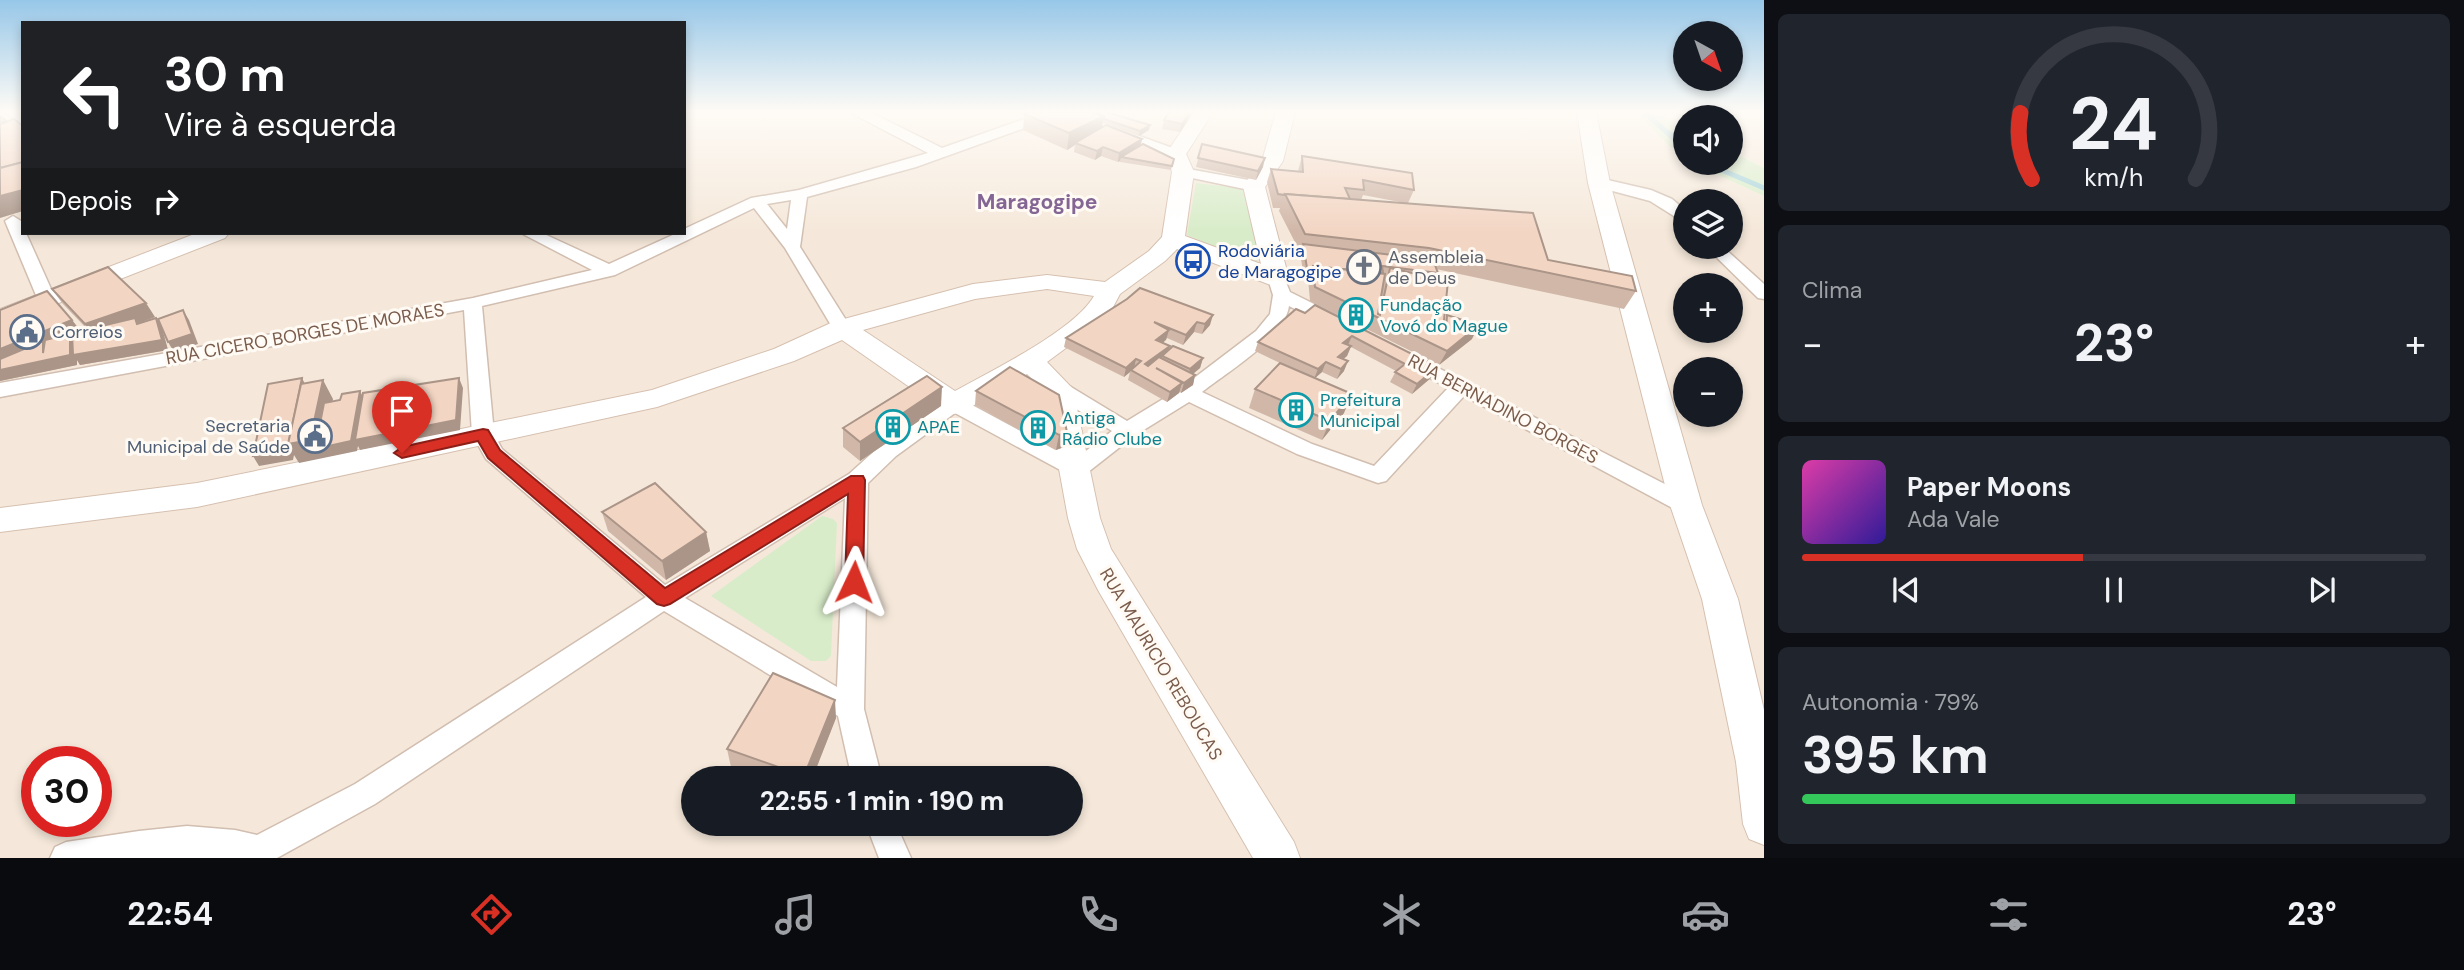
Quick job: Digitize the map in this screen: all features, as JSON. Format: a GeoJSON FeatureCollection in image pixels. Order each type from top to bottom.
{"type":"FeatureCollection","features":[{"type":"Feature","properties":{"kind":"street"},"geometry":{"type":"LineString","coordinates":[[938,152],[942,154]]}},
{"type":"Feature","properties":{"kind":"street","name":"RUA CICERO BORGES DE MORAES"},"geometry":{"type":"LineString","coordinates":[[686,235],[757,201],[800,194],[947,152]]}},
{"type":"Feature","properties":{"kind":"street"},"geometry":{"type":"LineString","coordinates":[[1154,152],[1254,186]]}},
{"type":"Feature","properties":{"kind":"street"},"geometry":{"type":"LineString","coordinates":[[66,858],[195,839],[233,842],[256,856],[365,794],[664,598],[857,480],[888,451],[954,404],[1029,360],[1095,315],[1108,300],[1110,290],[1157,256],[1173,239],[1180,163],[1185,152]]}},
{"type":"Feature","properties":{"kind":"street"},"geometry":{"type":"LineString","coordinates":[[1254,186],[1263,180],[1273,163],[1276,152]]}},
{"type":"Feature","properties":{"kind":"street"},"geometry":{"type":"LineString","coordinates":[[1594,152],[1685,505],[1720,599],[1756,762],[1764,824]]}},
{"type":"Feature","properties":{"kind":"street"},"geometry":{"type":"LineString","coordinates":[[1600,183],[1650,194],[1673,207]]}},
{"type":"Feature","properties":{"kind":"street"},"geometry":{"type":"LineString","coordinates":[[757,201],[792,247],[842,328],[954,404],[1075,470],[1127,431],[1188,393],[1264,335],[1279,315],[1279,287],[1254,186]]}},
{"type":"Feature","properties":{"kind":"street"},"geometry":{"type":"LineString","coordinates":[[792,247],[800,194]]}},
{"type":"Feature","properties":{"kind":"street"},"geometry":{"type":"LineString","coordinates":[[12,221],[47,300]]}},
{"type":"Feature","properties":{"kind":"street"},"geometry":{"type":"LineString","coordinates":[[0,318],[212,235]]}},
{"type":"Feature","properties":{"kind":"street"},"geometry":{"type":"LineString","coordinates":[[533,235],[609,271]]}},
{"type":"Feature","properties":{"kind":"street","name":"RUA CICERO BORGES DE MORAES"},"geometry":{"type":"LineString","coordinates":[[0,390],[473,303],[609,271],[685,235]]}},
{"type":"Feature","properties":{"kind":"street"},"geometry":{"type":"LineString","coordinates":[[1173,239],[1279,287],[1354,331]]}},
{"type":"Feature","properties":{"kind":"street"},"geometry":{"type":"LineString","coordinates":[[1727,259],[1764,294]]}},
{"type":"Feature","properties":{"kind":"street"},"geometry":{"type":"LineString","coordinates":[[0,520],[197,495],[349,465],[685,390],[784,355],[842,328],[973,292],[1047,282],[1110,290]]}},
{"type":"Feature","properties":{"kind":"street"},"geometry":{"type":"LineString","coordinates":[[473,303],[483,434],[494,454],[664,598],[850,709]]}},
{"type":"Feature","properties":{"kind":"street","name":"RUA BERNADINO BORGES"},"geometry":{"type":"LineString","coordinates":[[1390,350],[1685,505]]}},
{"type":"Feature","properties":{"kind":"street"},"geometry":{"type":"LineString","coordinates":[[1029,360],[1059,389],[1127,431]]}},
{"type":"Feature","properties":{"kind":"street"},"geometry":{"type":"LineString","coordinates":[[1188,393],[1282,440],[1348,467],[1378,475],[1462,386]]}},
{"type":"Feature","properties":{"kind":"street","name":"RUA MAURICIO REBOUCAS"},"geometry":{"type":"LineString","coordinates":[[1059,389],[1084,518],[1094,549],[1110,580],[1278,858]]}},
{"type":"Feature","properties":{"kind":"street"},"geometry":{"type":"LineString","coordinates":[[857,480],[850,709],[864,766]]}},
{"type":"Feature","properties":{"kind":"street"},"geometry":{"type":"LineString","coordinates":[[886,836],[895,858]]}},
{"type":"Feature","properties":{"kind":"shaded area"},"geometry":{"type":"Polygon","coordinates":[[[0,152],[21,152],[21,235],[686,235],[686,152],[1673,152],[1673,175],[1718,175],[1764,196],[1764,858],[0,858],[0,152]]]}},
{"type":"Feature","properties":{"kind":"shaded area"},"geometry":{"type":"Polygon","coordinates":[[[1743,152],[1764,152],[1764,168],[1743,157],[1743,152]]]}},
{"type":"Feature","properties":{"kind":"green space"},"geometry":{"type":"Polygon","coordinates":[[[1743,157],[1764,168],[1764,196],[1718,175],[1743,175],[1743,157]]]}},
{"type":"Feature","properties":{"kind":"green space"},"geometry":{"type":"Polygon","coordinates":[[[1196,183],[1246,189],[1258,261],[1252,262],[1187,235],[1196,183]]]}},
{"type":"Feature","properties":{"kind":"green space"},"geometry":{"type":"Polygon","coordinates":[[[822,516],[837,523],[831,656],[826,661],[811,661],[711,596],[822,516]]]}},
{"type":"Feature","properties":{"kind":"building"},"geometry":{"type":"Polygon","coordinates":[[[0,152],[21,152],[21,163],[0,168],[0,152]]]}},
{"type":"Feature","properties":{"kind":"building"},"geometry":{"type":"Polygon","coordinates":[[[1129,152],[1160,152],[1174,159],[1172,166],[1121,157],[1129,152]]]}},
{"type":"Feature","properties":{"kind":"building"},"geometry":{"type":"Polygon","coordinates":[[[1200,152],[1238,152],[1265,158],[1258,171],[1198,158],[1200,152]]]}},
{"type":"Feature","properties":{"kind":"building"},"geometry":{"type":"Polygon","coordinates":[[[1302,156],[1412,173],[1414,190],[1363,180],[1364,190],[1345,188],[1350,199],[1278,194],[1271,169],[1303,172],[1302,156]]]}},
{"type":"Feature","properties":{"kind":"building"},"geometry":{"type":"Polygon","coordinates":[[[21,163],[21,191],[0,196],[0,168],[21,163]]]}},
{"type":"Feature","properties":{"kind":"building"},"geometry":{"type":"Polygon","coordinates":[[[1285,194],[1533,213],[1548,260],[1632,276],[1636,291],[1429,248],[1305,234],[1285,194]]]}},
{"type":"Feature","properties":{"kind":"building"},"geometry":{"type":"Polygon","coordinates":[[[1303,244],[1433,260],[1438,273],[1382,266],[1383,273],[1313,266],[1312,269],[1307,268],[1303,244]]]}},
{"type":"Feature","properties":{"kind":"building"},"geometry":{"type":"Polygon","coordinates":[[[1313,266],[1385,274],[1378,314],[1380,315],[1390,268],[1448,281],[1443,330],[1446,331],[1447,315],[1479,325],[1447,351],[1315,287],[1313,266]]]}},
{"type":"Feature","properties":{"kind":"building"},"geometry":{"type":"Polygon","coordinates":[[[108,267],[146,303],[85,324],[52,289],[108,267]]]}},
{"type":"Feature","properties":{"kind":"building"},"geometry":{"type":"Polygon","coordinates":[[[1140,288],[1213,315],[1205,324],[1197,322],[1186,335],[1154,322],[1169,330],[1156,340],[1170,346],[1145,364],[1148,366],[1159,357],[1195,375],[1184,383],[1156,368],[1182,383],[1170,392],[1131,370],[1141,361],[1136,359],[1126,368],[1066,338],[1140,288]]]}},
{"type":"Feature","properties":{"kind":"building"},"geometry":{"type":"Polygon","coordinates":[[[47,291],[72,320],[0,349],[0,310],[47,291]]]}},
{"type":"Feature","properties":{"kind":"building"},"geometry":{"type":"Polygon","coordinates":[[[1315,305],[1414,355],[1409,361],[1416,355],[1437,367],[1417,384],[1395,372],[1405,364],[1352,336],[1343,343],[1351,346],[1338,357],[1348,361],[1341,369],[1326,362],[1318,369],[1258,342],[1296,309],[1305,313],[1315,305]]]}},
{"type":"Feature","properties":{"kind":"building"},"geometry":{"type":"Polygon","coordinates":[[[183,310],[192,334],[168,342],[158,319],[183,310]]]}},
{"type":"Feature","properties":{"kind":"building"},"geometry":{"type":"Polygon","coordinates":[[[135,318],[137,324],[156,318],[162,340],[73,355],[72,333],[135,318]]]}},
{"type":"Feature","properties":{"kind":"building"},"geometry":{"type":"Polygon","coordinates":[[[70,334],[70,355],[0,370],[0,359],[43,341],[43,353],[45,340],[70,334]]]}},
{"type":"Feature","properties":{"kind":"building"},"geometry":{"type":"Polygon","coordinates":[[[1173,346],[1203,358],[1190,369],[1162,356],[1173,346]]]}},
{"type":"Feature","properties":{"kind":"building"},"geometry":{"type":"Polygon","coordinates":[[[1280,363],[1352,394],[1330,421],[1255,389],[1280,363]]]}},
{"type":"Feature","properties":{"kind":"building"},"geometry":{"type":"Polygon","coordinates":[[[1010,367],[1059,395],[1067,432],[1059,435],[976,391],[1010,367]]]}},
{"type":"Feature","properties":{"kind":"building"},"geometry":{"type":"Polygon","coordinates":[[[927,376],[942,387],[860,442],[843,428],[927,376]]]}},
{"type":"Feature","properties":{"kind":"building"},"geometry":{"type":"Polygon","coordinates":[[[302,378],[287,450],[253,456],[268,384],[302,378]]]}},
{"type":"Feature","properties":{"kind":"building"},"geometry":{"type":"Polygon","coordinates":[[[459,378],[456,420],[355,440],[363,393],[459,378]]]}},
{"type":"Feature","properties":{"kind":"building"},"geometry":{"type":"Polygon","coordinates":[[[323,380],[310,440],[288,444],[301,384],[323,380]]]}},
{"type":"Feature","properties":{"kind":"building"},"geometry":{"type":"Polygon","coordinates":[[[360,391],[351,441],[315,449],[324,403],[340,400],[342,394],[360,391]]]}},
{"type":"Feature","properties":{"kind":"building"},"geometry":{"type":"Polygon","coordinates":[[[655,483],[706,532],[662,561],[602,512],[655,483]]]}},
{"type":"Feature","properties":{"kind":"building"},"geometry":{"type":"Polygon","coordinates":[[[773,673],[835,700],[808,766],[775,766],[727,749],[773,673]]]}},
{"type":"Feature","properties":{"kind":"waterway"},"geometry":{"type":"LineString","coordinates":[[1733,175],[1764,188]]}},
{"type":"Feature","properties":{"kind":"place","name":"Rodoviária de Maragogipe"},"geometry":{"type":"Point","coordinates":[1193,261]}},
{"type":"Feature","properties":{"kind":"place","name":"Assembleia de Deus"},"geometry":{"type":"Point","coordinates":[1364,267]}},
{"type":"Feature","properties":{"kind":"place","name":"Fundação Vovó do Mague"},"geometry":{"type":"Point","coordinates":[1356,315]}},
{"type":"Feature","properties":{"kind":"place","name":"Correios"},"geometry":{"type":"Point","coordinates":[27,332]}},
{"type":"Feature","properties":{"kind":"place","name":"Prefeitura Municipal"},"geometry":{"type":"Point","coordinates":[1296,410]}},
{"type":"Feature","properties":{"kind":"place","name":"APAE"},"geometry":{"type":"Point","coordinates":[893,427]}},
{"type":"Feature","properties":{"kind":"place","name":"Antiga Rádio Clube"},"geometry":{"type":"Point","coordinates":[1038,428]}},
{"type":"Feature","properties":{"kind":"place","name":"Secretaria Municipal de Saúde"},"geometry":{"type":"Point","coordinates":[315,436]}},
{"type":"Feature","properties":{"kind":"district","name":"Maragogipe"},"geometry":{"type":"Point","coordinates":[1037,202]}},
{"type":"Feature","properties":{"kind":"route"},"geometry":{"type":"LineString","coordinates":[[402,453],[483,434],[494,454],[664,598],[857,480],[854,582]]}}]}
